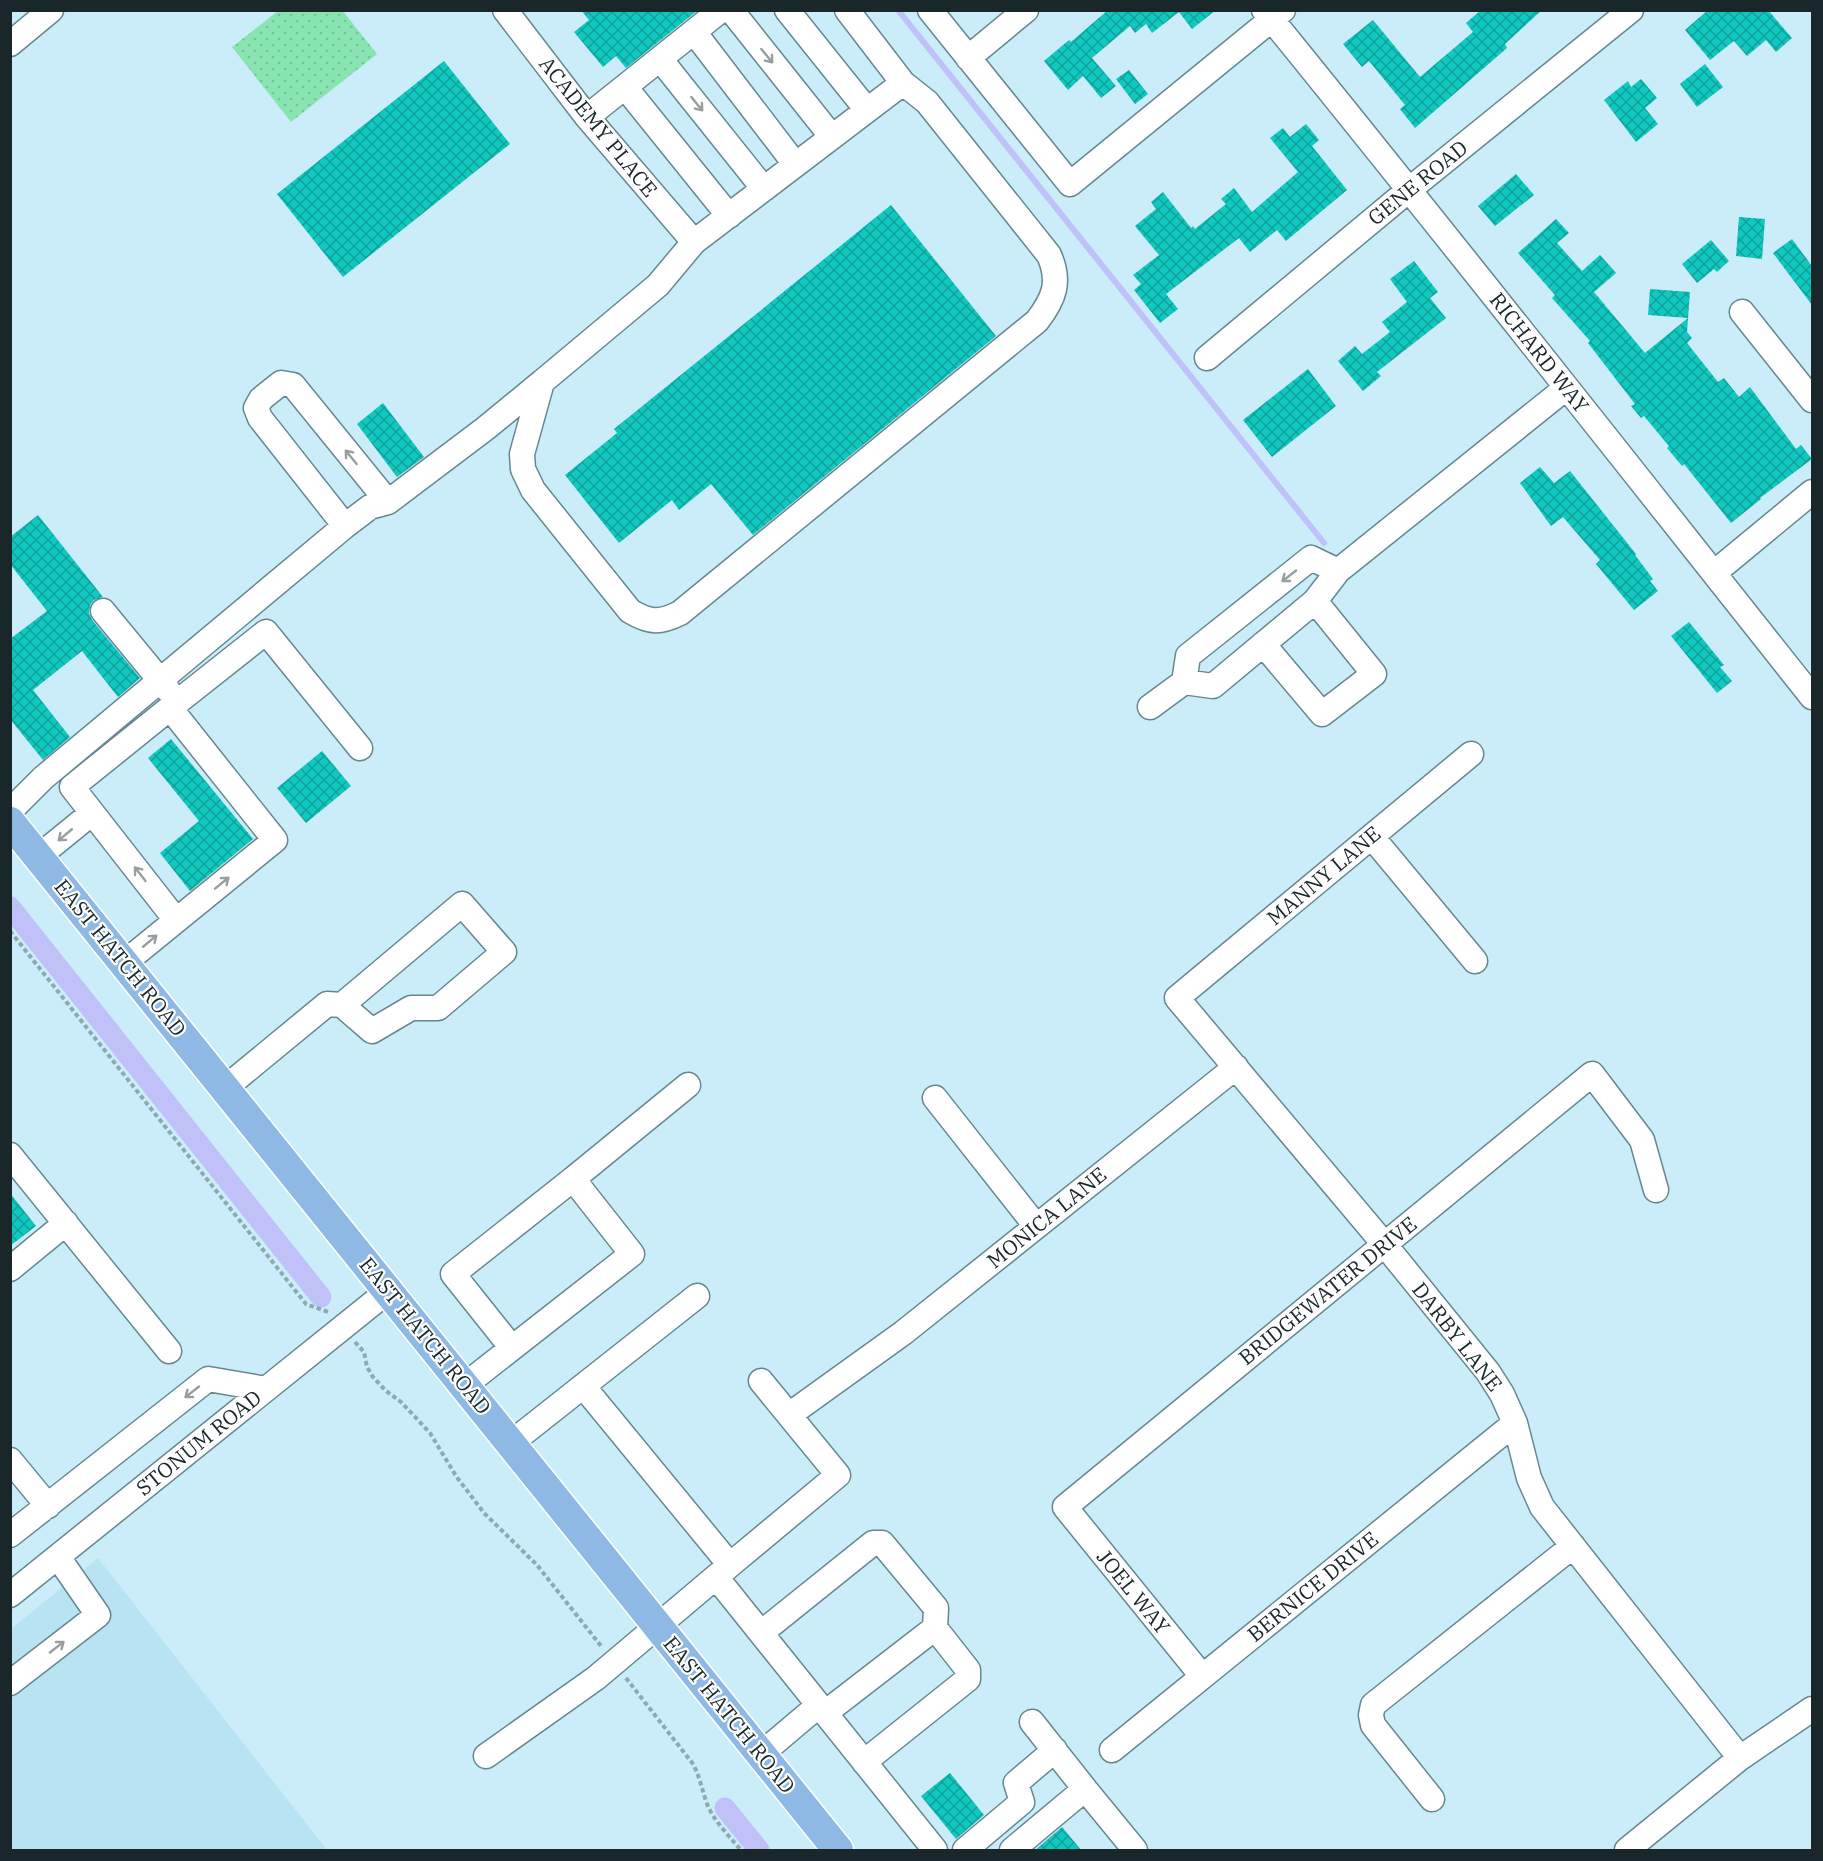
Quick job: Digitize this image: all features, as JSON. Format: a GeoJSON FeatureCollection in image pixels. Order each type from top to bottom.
{"type":"FeatureCollection","features":[{"type":"Feature","properties":{"kind":"main road","name":"EAST HATCH ROAD"},"geometry":{"type":"LineString","coordinates":[[10,822],[838,1851]]}},
{"type":"Feature","properties":{"kind":"street"},"geometry":{"type":"LineString","coordinates":[[10,44],[51,10]]}},
{"type":"Feature","properties":{"kind":"street","name":"ACADEMY PLACE"},"geometry":{"type":"LineString","coordinates":[[505,10],[587,117],[694,242]]}},
{"type":"Feature","properties":{"kind":"street"},"geometry":{"type":"LineString","coordinates":[[587,117],[721,10]]}},
{"type":"Feature","properties":{"kind":"street"},"geometry":{"type":"LineString","coordinates":[[731,10],[832,136]]}},
{"type":"Feature","properties":{"kind":"street"},"geometry":{"type":"LineString","coordinates":[[787,10],[867,110]]}},
{"type":"Feature","properties":{"kind":"street"},"geometry":{"type":"LineString","coordinates":[[542,382],[522,454],[523,469],[533,490],[630,611],[645,620],[665,621],[680,613],[1037,321],[1051,303],[1055,285],[1055,268],[1049,255],[927,102],[903,82],[847,10]]}},
{"type":"Feature","properties":{"kind":"street"},"geometry":{"type":"LineString","coordinates":[[930,10],[1070,184],[1273,13]]}},
{"type":"Feature","properties":{"kind":"street"},"geometry":{"type":"LineString","coordinates":[[968,57],[1026,10]]}},
{"type":"Feature","properties":{"kind":"street","name":"GENE ROAD"},"geometry":{"type":"LineString","coordinates":[[1207,358],[1410,189],[1631,10]]}},
{"type":"Feature","properties":{"kind":"street","name":"RICHARD WAY"},"geometry":{"type":"LineString","coordinates":[[1273,13],[1566,388],[1812,697]]}},
{"type":"Feature","properties":{"kind":"street"},"geometry":{"type":"LineString","coordinates":[[694,32],[795,164]]}},
{"type":"Feature","properties":{"kind":"street"},"geometry":{"type":"LineString","coordinates":[[660,59],[764,189]]}},
{"type":"Feature","properties":{"kind":"street"},"geometry":{"type":"LineString","coordinates":[[176,920],[72,788],[166,693],[345,526],[370,507],[388,502],[486,428],[658,285],[694,242],[903,82]]}},
{"type":"Feature","properties":{"kind":"street"},"geometry":{"type":"LineString","coordinates":[[625,87],[729,216]]}},
{"type":"Feature","properties":{"kind":"street"},"geometry":{"type":"LineString","coordinates":[[1742,312],[1812,400]]}},
{"type":"Feature","properties":{"kind":"street"},"geometry":{"type":"LineString","coordinates":[[345,526],[260,418],[256,408],[261,399],[281,382],[293,385],[388,502]]}},
{"type":"Feature","properties":{"kind":"street"},"geometry":{"type":"LineString","coordinates":[[1150,706],[1184,682],[1213,686],[1315,601],[1338,571],[1566,388]]}},
{"type":"Feature","properties":{"kind":"street"},"geometry":{"type":"LineString","coordinates":[[1714,573],[1812,492]]}},
{"type":"Feature","properties":{"kind":"street"},"geometry":{"type":"LineString","coordinates":[[166,693],[378,519],[388,502]]}},
{"type":"Feature","properties":{"kind":"street"},"geometry":{"type":"LineString","coordinates":[[1184,682],[1188,656],[1311,558],[1338,571]]}},
{"type":"Feature","properties":{"kind":"street"},"geometry":{"type":"LineString","coordinates":[[1263,644],[1322,714],[1374,674],[1315,601]]}},
{"type":"Feature","properties":{"kind":"street"},"geometry":{"type":"LineString","coordinates":[[103,611],[275,840],[124,963]]}},
{"type":"Feature","properties":{"kind":"street"},"geometry":{"type":"LineString","coordinates":[[10,812],[43,778],[166,693],[266,632],[360,748]]}},
{"type":"Feature","properties":{"kind":"street","name":"MANNY LANE"},"geometry":{"type":"LineString","coordinates":[[1177,998],[1471,754]]}},
{"type":"Feature","properties":{"kind":"street"},"geometry":{"type":"LineString","coordinates":[[38,857],[92,813]]}},
{"type":"Feature","properties":{"kind":"street"},"geometry":{"type":"LineString","coordinates":[[1372,837],[1475,961]]}},
{"type":"Feature","properties":{"kind":"street"},"geometry":{"type":"LineString","coordinates":[[225,1088],[327,1004],[342,1005],[372,1031],[411,1008],[438,1008],[504,952],[462,904],[342,1005]]}},
{"type":"Feature","properties":{"kind":"street","name":"DARBY LANE"},"geometry":{"type":"LineString","coordinates":[[1177,998],[1385,1245],[1488,1372],[1502,1394],[1515,1423],[1528,1478],[1542,1507],[1740,1758]]}},
{"type":"Feature","properties":{"kind":"street","name":"MONICA LANE"},"geometry":{"type":"LineString","coordinates":[[789,1415],[903,1333],[1236,1067]]}},
{"type":"Feature","properties":{"kind":"street","name":"BRIDGEWATER DRIVE"},"geometry":{"type":"LineString","coordinates":[[1065,1507],[1592,1074],[1642,1140],[1656,1190]]}},
{"type":"Feature","properties":{"kind":"street"},"geometry":{"type":"LineString","coordinates":[[512,1348],[453,1274],[688,1085]]}},
{"type":"Feature","properties":{"kind":"street"},"geometry":{"type":"LineString","coordinates":[[935,1098],[1036,1226]]}},
{"type":"Feature","properties":{"kind":"street"},"geometry":{"type":"LineString","coordinates":[[10,1155],[169,1351]]}},
{"type":"Feature","properties":{"kind":"street"},"geometry":{"type":"LineString","coordinates":[[465,1385],[632,1254],[573,1179]]}},
{"type":"Feature","properties":{"kind":"street"},"geometry":{"type":"LineString","coordinates":[[10,1269],[66,1223]]}},
{"type":"Feature","properties":{"kind":"street","name":"STONUM ROAD"},"geometry":{"type":"LineString","coordinates":[[10,1595],[388,1291]]}},
{"type":"Feature","properties":{"kind":"street"},"geometry":{"type":"LineString","coordinates":[[511,1443],[697,1296]]}},
{"type":"Feature","properties":{"kind":"street"},"geometry":{"type":"LineString","coordinates":[[10,1535],[208,1379],[266,1389]]}},
{"type":"Feature","properties":{"kind":"street"},"geometry":{"type":"LineString","coordinates":[[486,1755],[614,1663],[838,1475],[761,1381]]}},
{"type":"Feature","properties":{"kind":"street"},"geometry":{"type":"LineString","coordinates":[[584,1386],[723,1571],[761,1633],[935,1851]]}},
{"type":"Feature","properties":{"kind":"street","name":"BERNICE DRIVE"},"geometry":{"type":"LineString","coordinates":[[1112,1750],[1515,1423]]}},
{"type":"Feature","properties":{"kind":"street"},"geometry":{"type":"LineString","coordinates":[[10,1460],[48,1506]]}},
{"type":"Feature","properties":{"kind":"street","name":"JOEL WAY"},"geometry":{"type":"LineString","coordinates":[[1065,1507],[1202,1676]]}},
{"type":"Feature","properties":{"kind":"street"},"geometry":{"type":"LineString","coordinates":[[761,1633],[873,1543],[882,1543],[936,1608],[935,1628],[968,1670],[968,1679],[864,1762]]}},
{"type":"Feature","properties":{"kind":"street"},"geometry":{"type":"LineString","coordinates":[[1432,1799],[1373,1725],[1371,1714],[1373,1705],[1573,1546]]}},
{"type":"Feature","properties":{"kind":"street"},"geometry":{"type":"LineString","coordinates":[[10,1683],[98,1616],[58,1557]]}},
{"type":"Feature","properties":{"kind":"street"},"geometry":{"type":"LineString","coordinates":[[761,1754],[935,1628]]}},
{"type":"Feature","properties":{"kind":"street"},"geometry":{"type":"LineString","coordinates":[[1627,1851],[1740,1758],[1812,1709]]}},
{"type":"Feature","properties":{"kind":"street"},"geometry":{"type":"LineString","coordinates":[[1032,1722],[1135,1851]]}},
{"type":"Feature","properties":{"kind":"street"},"geometry":{"type":"LineString","coordinates":[[965,1851],[1022,1802],[1016,1783],[1054,1750]]}},
{"type":"Feature","properties":{"kind":"street"},"geometry":{"type":"LineString","coordinates":[[1012,1851],[1085,1789]]}},
{"type":"Feature","properties":{"kind":"path"},"geometry":{"type":"LineString","coordinates":[[10,930],[306,1304],[331,1313],[364,1352],[367,1368],[373,1377],[430,1433],[456,1476],[484,1513],[537,1565],[693,1764],[700,1775],[707,1805],[741,1851]]}},
{"type":"Feature","properties":{"kind":"shaded area"},"geometry":{"type":"Polygon","coordinates":[[[98,1558],[327,1850],[11,1850],[11,1629],[98,1558]]]}},
{"type":"Feature","properties":{"kind":"green space"},"geometry":{"type":"Polygon","coordinates":[[[342,10],[377,54],[291,122],[232,47],[278,11],[342,10]]]}},
{"type":"Feature","properties":{"kind":"building"},"geometry":{"type":"Polygon","coordinates":[[[581,10],[698,10],[626,68],[616,56],[603,67],[574,32],[589,20],[581,10]]]}},
{"type":"Feature","properties":{"kind":"building"},"geometry":{"type":"Polygon","coordinates":[[[1108,10],[1216,10],[1192,29],[1179,12],[1152,33],[1146,24],[1135,33],[1130,26],[1092,58],[1116,86],[1101,98],[1083,76],[1068,90],[1044,61],[1069,40],[1071,42],[1108,10]]]}},
{"type":"Feature","properties":{"kind":"building"},"geometry":{"type":"Polygon","coordinates":[[[1481,10],[1542,10],[1505,44],[1507,48],[1415,128],[1400,109],[1405,105],[1369,61],[1362,67],[1343,44],[1373,20],[1420,77],[1473,32],[1466,23],[1481,10]]]}},
{"type":"Feature","properties":{"kind":"building"},"geometry":{"type":"Polygon","coordinates":[[[1708,10],[1768,10],[1792,38],[1776,52],[1766,40],[1747,56],[1734,41],[1710,60],[1685,30],[1708,10]]]}},
{"type":"Feature","properties":{"kind":"building"},"geometry":{"type":"Polygon","coordinates":[[[444,61],[510,144],[343,277],[277,194],[444,61]]]}},
{"type":"Feature","properties":{"kind":"building"},"geometry":{"type":"Polygon","coordinates":[[[1705,64],[1723,87],[1697,107],[1680,84],[1705,64]]]}},
{"type":"Feature","properties":{"kind":"building"},"geometry":{"type":"Polygon","coordinates":[[[1129,70],[1148,94],[1135,104],[1116,79],[1129,70]]]}},
{"type":"Feature","properties":{"kind":"building"},"geometry":{"type":"Polygon","coordinates":[[[1641,79],[1657,98],[1645,108],[1658,124],[1636,142],[1604,100],[1628,81],[1631,87],[1641,79]]]}},
{"type":"Feature","properties":{"kind":"building"},"geometry":{"type":"Polygon","coordinates":[[[1306,124],[1319,140],[1312,146],[1347,190],[1286,241],[1277,230],[1250,252],[1239,238],[1166,294],[1178,309],[1160,323],[1134,290],[1141,284],[1133,275],[1159,255],[1135,226],[1156,209],[1151,202],[1163,192],[1191,228],[1193,226],[1195,229],[1226,204],[1221,199],[1234,188],[1252,212],[1298,172],[1270,138],[1283,128],[1290,137],[1306,124]]]}},
{"type":"Feature","properties":{"kind":"building"},"geometry":{"type":"Polygon","coordinates":[[[1516,174],[1534,195],[1495,226],[1478,206],[1516,174]]]}},
{"type":"Feature","properties":{"kind":"building"},"geometry":{"type":"Polygon","coordinates":[[[891,205],[996,336],[753,535],[711,484],[679,510],[672,500],[619,543],[565,475],[617,433],[614,429],[891,205]]]}},
{"type":"Feature","properties":{"kind":"building"},"geometry":{"type":"Polygon","coordinates":[[[1739,217],[1765,219],[1762,259],[1736,256],[1739,217]]]}},
{"type":"Feature","properties":{"kind":"building"},"geometry":{"type":"Polygon","coordinates":[[[1556,219],[1569,233],[1557,243],[1582,271],[1600,255],[1616,273],[1594,292],[1645,353],[1688,318],[1648,315],[1650,289],[1690,292],[1687,332],[1692,338],[1687,343],[1718,382],[1724,378],[1739,397],[1750,387],[1796,449],[1801,445],[1812,459],[1731,523],[1684,464],[1682,466],[1667,448],[1669,446],[1644,416],[1641,418],[1631,406],[1635,404],[1588,343],[1590,341],[1552,298],[1555,295],[1518,253],[1556,219]]]}},
{"type":"Feature","properties":{"kind":"building"},"geometry":{"type":"Polygon","coordinates":[[[1792,239],[1812,266],[1812,305],[1773,253],[1792,239]]]}},
{"type":"Feature","properties":{"kind":"building"},"geometry":{"type":"Polygon","coordinates":[[[1711,240],[1729,261],[1717,272],[1714,269],[1697,283],[1682,264],[1711,240]]]}},
{"type":"Feature","properties":{"kind":"building"},"geometry":{"type":"Polygon","coordinates":[[[1414,261],[1438,292],[1430,298],[1446,318],[1377,372],[1381,376],[1363,391],[1338,361],[1355,346],[1362,354],[1390,332],[1382,322],[1407,302],[1390,279],[1414,261]]]}},
{"type":"Feature","properties":{"kind":"building"},"geometry":{"type":"Polygon","coordinates":[[[1308,369],[1336,406],[1272,457],[1243,420],[1308,369]]]}},
{"type":"Feature","properties":{"kind":"building"},"geometry":{"type":"Polygon","coordinates":[[[383,403],[424,457],[397,477],[357,424],[383,403]]]}},
{"type":"Feature","properties":{"kind":"building"},"geometry":{"type":"Polygon","coordinates":[[[1540,467],[1554,483],[1570,471],[1636,554],[1653,579],[1650,581],[1658,591],[1634,610],[1596,564],[1600,560],[1563,517],[1551,526],[1520,483],[1540,467]]]}},
{"type":"Feature","properties":{"kind":"building"},"geometry":{"type":"Polygon","coordinates":[[[38,515],[103,597],[94,600],[90,605],[89,613],[92,620],[140,678],[118,697],[82,651],[33,690],[70,737],[43,760],[10,719],[10,639],[47,611],[10,564],[10,537],[38,515]]]}},
{"type":"Feature","properties":{"kind":"building"},"geometry":{"type":"Polygon","coordinates":[[[1689,622],[1724,665],[1720,667],[1732,681],[1717,693],[1671,636],[1689,622]]]}},
{"type":"Feature","properties":{"kind":"building"},"geometry":{"type":"Polygon","coordinates":[[[171,739],[253,839],[190,891],[160,853],[199,821],[148,758],[171,739]]]}},
{"type":"Feature","properties":{"kind":"building"},"geometry":{"type":"Polygon","coordinates":[[[322,751],[351,786],[306,823],[277,788],[322,751]]]}},
{"type":"Feature","properties":{"kind":"building"},"geometry":{"type":"Polygon","coordinates":[[[10,1193],[36,1226],[10,1246],[10,1193]]]}},
{"type":"Feature","properties":{"kind":"building"},"geometry":{"type":"Polygon","coordinates":[[[950,1773],[984,1815],[956,1839],[921,1796],[950,1773]]]}},
{"type":"Feature","properties":{"kind":"building"},"geometry":{"type":"Polygon","coordinates":[[[1062,1827],[1082,1851],[1034,1851],[1062,1827]]]}},
{"type":"Feature","properties":{"kind":"waterway"},"geometry":{"type":"LineString","coordinates":[[898,10],[1324,543]]}},
{"type":"Feature","properties":{"kind":"waterway"},"geometry":{"type":"LineString","coordinates":[[10,907],[321,1297]]}},
{"type":"Feature","properties":{"kind":"waterway"},"geometry":{"type":"LineString","coordinates":[[725,1808],[759,1850]]}}]}
